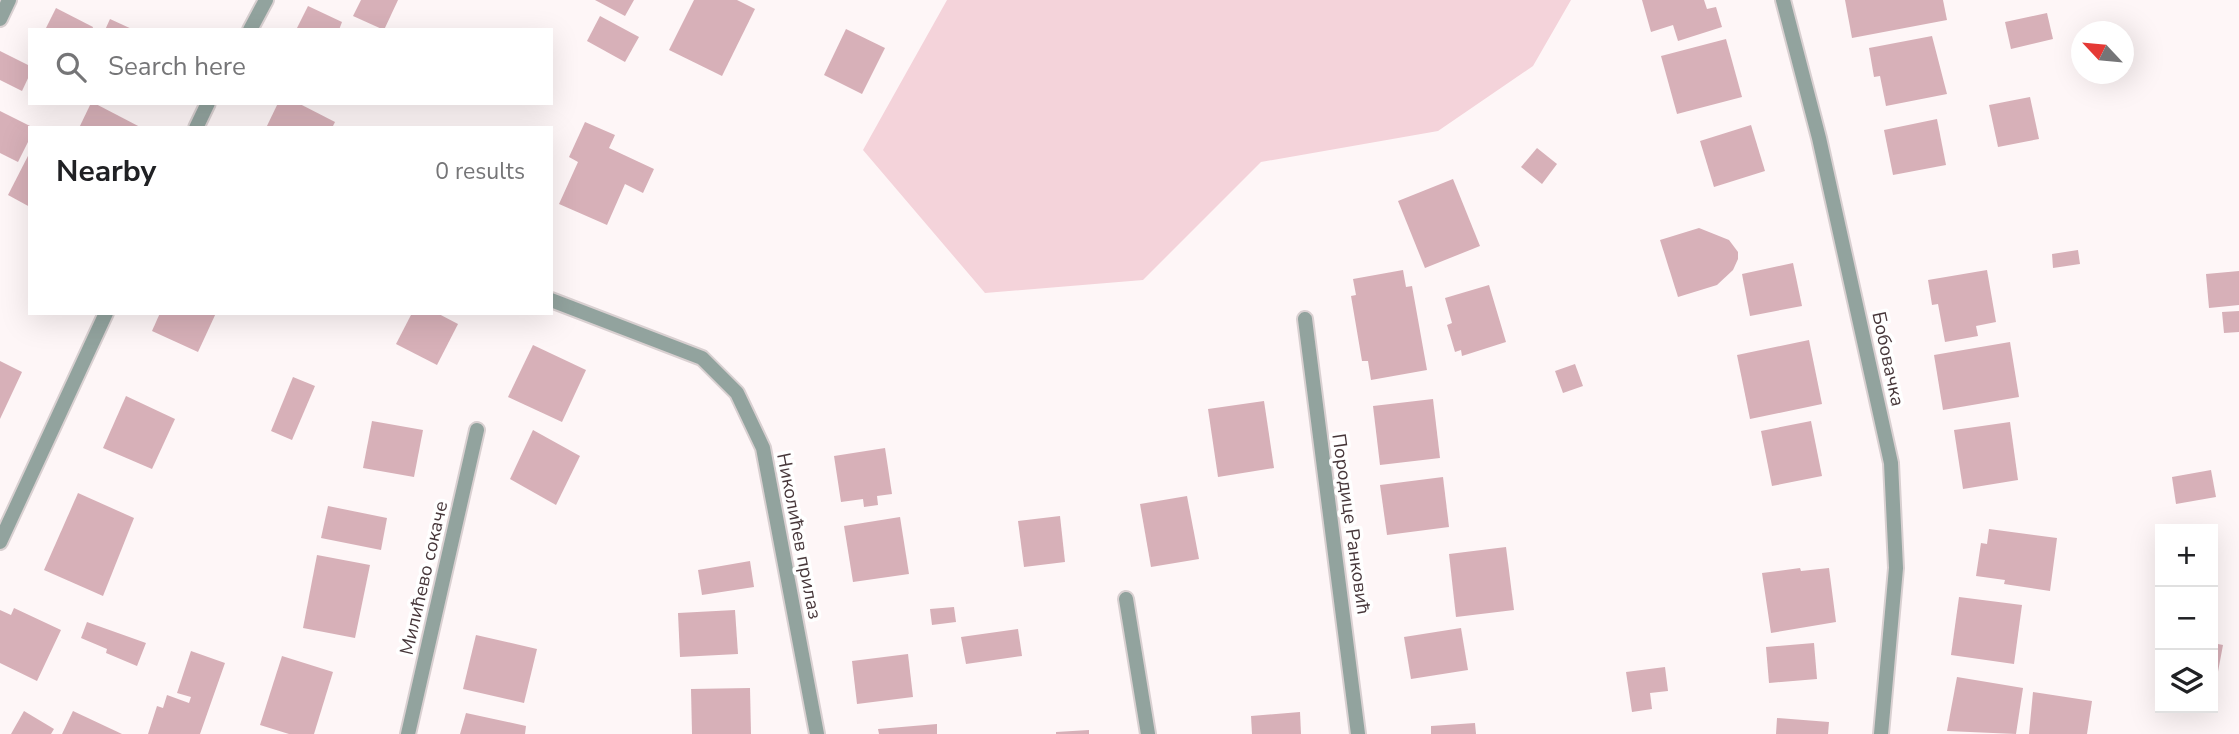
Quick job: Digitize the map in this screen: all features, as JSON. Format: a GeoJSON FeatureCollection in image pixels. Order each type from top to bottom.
{"type":"FeatureCollection","features":[{"type":"Feature","properties":{"kind":"street"},"geometry":{"type":"LineString","coordinates":[[0,19],[9,0]]}},
{"type":"Feature","properties":{"kind":"street"},"geometry":{"type":"LineString","coordinates":[[251,28],[267,0]]}},
{"type":"Feature","properties":{"kind":"street","name":"Бобовачка"},"geometry":{"type":"LineString","coordinates":[[1783,0],[1819,138],[1891,463],[1896,568],[1881,734]]}},
{"type":"Feature","properties":{"kind":"street"},"geometry":{"type":"LineString","coordinates":[[197,126],[207,105]]}},
{"type":"Feature","properties":{"kind":"street","name":"Николићев прилаз"},"geometry":{"type":"LineString","coordinates":[[553,301],[702,358],[737,393],[762,448],[817,734]]}},
{"type":"Feature","properties":{"kind":"street"},"geometry":{"type":"LineString","coordinates":[[0,542],[105,315]]}},
{"type":"Feature","properties":{"kind":"street","name":"Породице Ранковић"},"geometry":{"type":"LineString","coordinates":[[1305,319],[1358,734]]}},
{"type":"Feature","properties":{"kind":"street","name":"Милићево сокаче"},"geometry":{"type":"LineString","coordinates":[[408,734],[477,430]]}},
{"type":"Feature","properties":{"kind":"street"},"geometry":{"type":"LineString","coordinates":[[1126,599],[1148,734]]}},
{"type":"Feature","properties":{"kind":"shaded area"},"geometry":{"type":"Polygon","coordinates":[[[947,0],[1571,0],[1533,66],[1438,131],[1261,162],[1143,280],[985,293],[863,150],[947,0]]]}},
{"type":"Feature","properties":{"kind":"building"},"geometry":{"type":"Polygon","coordinates":[[[361,0],[398,0],[385,28],[353,16],[361,0]]]}},
{"type":"Feature","properties":{"kind":"building"},"geometry":{"type":"Polygon","coordinates":[[[595,0],[634,0],[625,16],[595,0]]]}},
{"type":"Feature","properties":{"kind":"building"},"geometry":{"type":"Polygon","coordinates":[[[694,0],[737,0],[755,9],[722,76],[669,50],[694,0]]]}},
{"type":"Feature","properties":{"kind":"building"},"geometry":{"type":"Polygon","coordinates":[[[1642,0],[1704,0],[1707,9],[1716,7],[1722,27],[1678,41],[1673,25],[1651,32],[1642,0]]]}},
{"type":"Feature","properties":{"kind":"building"},"geometry":{"type":"Polygon","coordinates":[[[1845,0],[1943,0],[1947,20],[1852,38],[1845,0]]]}},
{"type":"Feature","properties":{"kind":"building"},"geometry":{"type":"Polygon","coordinates":[[[308,6],[342,22],[340,28],[297,28],[308,6]]]}},
{"type":"Feature","properties":{"kind":"building"},"geometry":{"type":"Polygon","coordinates":[[[56,8],[93,27],[93,28],[46,28],[56,8]]]}},
{"type":"Feature","properties":{"kind":"building"},"geometry":{"type":"Polygon","coordinates":[[[2047,13],[2053,39],[2011,49],[2005,22],[2047,13]]]}},
{"type":"Feature","properties":{"kind":"building"},"geometry":{"type":"Polygon","coordinates":[[[600,16],[639,37],[625,62],[587,41],[600,16]]]}},
{"type":"Feature","properties":{"kind":"building"},"geometry":{"type":"Polygon","coordinates":[[[110,19],[130,28],[106,28],[110,19]]]}},
{"type":"Feature","properties":{"kind":"building"},"geometry":{"type":"Polygon","coordinates":[[[846,29],[885,48],[862,94],[824,75],[846,29]]]}},
{"type":"Feature","properties":{"kind":"building"},"geometry":{"type":"Polygon","coordinates":[[[1932,36],[1947,94],[1886,106],[1880,76],[1874,77],[1869,48],[1932,36]]]}},
{"type":"Feature","properties":{"kind":"building"},"geometry":{"type":"Polygon","coordinates":[[[1726,39],[1742,97],[1677,114],[1661,56],[1726,39]]]}},
{"type":"Feature","properties":{"kind":"building"},"geometry":{"type":"Polygon","coordinates":[[[0,51],[28,65],[28,78],[22,91],[0,80],[0,51]]]}},
{"type":"Feature","properties":{"kind":"building"},"geometry":{"type":"Polygon","coordinates":[[[2030,97],[2039,139],[1998,147],[1989,105],[2030,97]]]}},
{"type":"Feature","properties":{"kind":"building"},"geometry":{"type":"Polygon","coordinates":[[[90,105],[98,105],[138,126],[80,126],[90,105]]]}},
{"type":"Feature","properties":{"kind":"building"},"geometry":{"type":"Polygon","coordinates":[[[277,105],[302,105],[335,122],[333,126],[267,126],[277,105]]]}},
{"type":"Feature","properties":{"kind":"building"},"geometry":{"type":"Polygon","coordinates":[[[0,111],[30,126],[28,142],[18,162],[0,153],[0,111]]]}},
{"type":"Feature","properties":{"kind":"building"},"geometry":{"type":"Polygon","coordinates":[[[1937,119],[1946,165],[1893,175],[1884,130],[1937,119]]]}},
{"type":"Feature","properties":{"kind":"building"},"geometry":{"type":"Polygon","coordinates":[[[585,122],[615,135],[609,148],[654,169],[643,193],[625,184],[607,225],[559,204],[578,162],[569,157],[585,122]]]}},
{"type":"Feature","properties":{"kind":"building"},"geometry":{"type":"Polygon","coordinates":[[[1751,125],[1765,171],[1714,187],[1700,141],[1751,125]]]}},
{"type":"Feature","properties":{"kind":"building"},"geometry":{"type":"Polygon","coordinates":[[[1537,148],[1557,164],[1542,184],[1521,167],[1537,148]]]}},
{"type":"Feature","properties":{"kind":"building"},"geometry":{"type":"Polygon","coordinates":[[[28,156],[28,206],[8,195],[28,156]]]}},
{"type":"Feature","properties":{"kind":"building"},"geometry":{"type":"Polygon","coordinates":[[[1453,179],[1480,246],[1425,268],[1398,201],[1453,179]]]}},
{"type":"Feature","properties":{"kind":"building"},"geometry":{"type":"Polygon","coordinates":[[[1699,228],[1729,240],[1738,252],[1738,259],[1733,270],[1717,285],[1678,297],[1660,240],[1699,228]]]}},
{"type":"Feature","properties":{"kind":"building"},"geometry":{"type":"Polygon","coordinates":[[[2078,250],[2080,264],[2053,268],[2052,254],[2078,250]]]}},
{"type":"Feature","properties":{"kind":"building"},"geometry":{"type":"Polygon","coordinates":[[[1793,263],[1802,306],[1750,316],[1742,274],[1793,263]]]}},
{"type":"Feature","properties":{"kind":"building"},"geometry":{"type":"Polygon","coordinates":[[[1403,270],[1406,287],[1412,286],[1427,370],[1371,380],[1368,361],[1362,361],[1351,296],[1356,295],[1353,279],[1403,270]]]}},
{"type":"Feature","properties":{"kind":"building"},"geometry":{"type":"Polygon","coordinates":[[[1987,270],[1996,322],[1976,326],[1978,336],[1945,342],[1938,304],[1932,305],[1928,280],[1987,270]]]}},
{"type":"Feature","properties":{"kind":"building"},"geometry":{"type":"Polygon","coordinates":[[[2239,271],[2239,305],[2209,308],[2206,274],[2239,271]]]}},
{"type":"Feature","properties":{"kind":"building"},"geometry":{"type":"Polygon","coordinates":[[[1489,285],[1506,342],[1462,356],[1461,350],[1455,352],[1447,325],[1452,323],[1445,298],[1489,285]]]}},
{"type":"Feature","properties":{"kind":"building"},"geometry":{"type":"Polygon","coordinates":[[[2239,311],[2239,332],[2224,333],[2222,312],[2239,311]]]}},
{"type":"Feature","properties":{"kind":"building"},"geometry":{"type":"Polygon","coordinates":[[[159,315],[215,315],[198,352],[152,331],[159,315]]]}},
{"type":"Feature","properties":{"kind":"building"},"geometry":{"type":"Polygon","coordinates":[[[411,315],[441,315],[458,324],[437,365],[396,344],[411,315]]]}},
{"type":"Feature","properties":{"kind":"building"},"geometry":{"type":"Polygon","coordinates":[[[1809,340],[1822,404],[1750,419],[1737,355],[1809,340]]]}},
{"type":"Feature","properties":{"kind":"building"},"geometry":{"type":"Polygon","coordinates":[[[2010,342],[2019,397],[1943,410],[1934,355],[2010,342]]]}},
{"type":"Feature","properties":{"kind":"building"},"geometry":{"type":"Polygon","coordinates":[[[533,345],[586,370],[562,422],[508,397],[533,345]]]}},
{"type":"Feature","properties":{"kind":"building"},"geometry":{"type":"Polygon","coordinates":[[[0,361],[22,372],[0,419],[0,361]]]}},
{"type":"Feature","properties":{"kind":"building"},"geometry":{"type":"Polygon","coordinates":[[[1575,364],[1583,386],[1563,393],[1555,371],[1575,364]]]}},
{"type":"Feature","properties":{"kind":"building"},"geometry":{"type":"Polygon","coordinates":[[[293,377],[315,386],[292,440],[271,431],[293,377]]]}},
{"type":"Feature","properties":{"kind":"building"},"geometry":{"type":"Polygon","coordinates":[[[126,396],[175,419],[152,469],[103,448],[126,396]]]}},
{"type":"Feature","properties":{"kind":"building"},"geometry":{"type":"Polygon","coordinates":[[[1433,399],[1440,458],[1380,465],[1373,406],[1433,399]]]}},
{"type":"Feature","properties":{"kind":"building"},"geometry":{"type":"Polygon","coordinates":[[[1264,401],[1274,468],[1218,477],[1208,409],[1264,401]]]}},
{"type":"Feature","properties":{"kind":"building"},"geometry":{"type":"Polygon","coordinates":[[[372,421],[423,430],[414,477],[363,468],[372,421]]]}},
{"type":"Feature","properties":{"kind":"building"},"geometry":{"type":"Polygon","coordinates":[[[1811,421],[1822,476],[1772,486],[1761,431],[1811,421]]]}},
{"type":"Feature","properties":{"kind":"building"},"geometry":{"type":"Polygon","coordinates":[[[2010,422],[2018,480],[1963,489],[1954,430],[2010,422]]]}},
{"type":"Feature","properties":{"kind":"building"},"geometry":{"type":"Polygon","coordinates":[[[533,430],[580,456],[556,505],[510,479],[533,430]]]}},
{"type":"Feature","properties":{"kind":"building"},"geometry":{"type":"Polygon","coordinates":[[[885,448],[892,494],[877,496],[878,505],[864,507],[863,499],[841,502],[834,456],[885,448]]]}},
{"type":"Feature","properties":{"kind":"building"},"geometry":{"type":"Polygon","coordinates":[[[2211,470],[2216,497],[2176,504],[2172,477],[2211,470]]]}},
{"type":"Feature","properties":{"kind":"building"},"geometry":{"type":"Polygon","coordinates":[[[1443,477],[1449,527],[1387,535],[1380,485],[1443,477]]]}},
{"type":"Feature","properties":{"kind":"building"},"geometry":{"type":"Polygon","coordinates":[[[78,493],[134,518],[103,596],[44,570],[78,493]]]}},
{"type":"Feature","properties":{"kind":"building"},"geometry":{"type":"Polygon","coordinates":[[[1187,496],[1199,559],[1151,567],[1140,504],[1187,496]]]}},
{"type":"Feature","properties":{"kind":"building"},"geometry":{"type":"Polygon","coordinates":[[[328,506],[387,518],[381,550],[321,538],[328,506]]]}},
{"type":"Feature","properties":{"kind":"building"},"geometry":{"type":"Polygon","coordinates":[[[1060,516],[1065,562],[1024,567],[1018,521],[1060,516]]]}},
{"type":"Feature","properties":{"kind":"building"},"geometry":{"type":"Polygon","coordinates":[[[900,517],[909,574],[853,582],[844,526],[900,517]]]}},
{"type":"Feature","properties":{"kind":"building"},"geometry":{"type":"Polygon","coordinates":[[[1989,529],[2057,538],[2050,591],[2004,584],[2005,580],[1976,576],[1981,543],[1987,544],[1989,529]]]}},
{"type":"Feature","properties":{"kind":"building"},"geometry":{"type":"Polygon","coordinates":[[[1506,547],[1514,610],[1456,617],[1449,554],[1506,547]]]}},
{"type":"Feature","properties":{"kind":"building"},"geometry":{"type":"Polygon","coordinates":[[[317,555],[370,565],[355,638],[303,628],[317,555]]]}},
{"type":"Feature","properties":{"kind":"building"},"geometry":{"type":"Polygon","coordinates":[[[750,561],[754,587],[702,595],[698,570],[750,561]]]}},
{"type":"Feature","properties":{"kind":"building"},"geometry":{"type":"Polygon","coordinates":[[[1800,568],[1801,571],[1829,568],[1836,622],[1771,633],[1762,573],[1800,568]]]}},
{"type":"Feature","properties":{"kind":"building"},"geometry":{"type":"Polygon","coordinates":[[[1959,597],[2022,605],[2014,664],[1951,655],[1959,597]]]}},
{"type":"Feature","properties":{"kind":"building"},"geometry":{"type":"Polygon","coordinates":[[[954,607],[956,622],[932,625],[930,609],[954,607]]]}},
{"type":"Feature","properties":{"kind":"building"},"geometry":{"type":"Polygon","coordinates":[[[14,608],[61,630],[37,681],[0,663],[0,610],[11,615],[14,608]]]}},
{"type":"Feature","properties":{"kind":"building"},"geometry":{"type":"Polygon","coordinates":[[[735,610],[738,654],[680,657],[678,613],[735,610]]]}},
{"type":"Feature","properties":{"kind":"building"},"geometry":{"type":"Polygon","coordinates":[[[87,622],[146,643],[137,666],[106,653],[107,649],[81,638],[87,622]]]}},
{"type":"Feature","properties":{"kind":"building"},"geometry":{"type":"Polygon","coordinates":[[[1461,628],[1468,670],[1411,679],[1404,637],[1461,628]]]}},
{"type":"Feature","properties":{"kind":"building"},"geometry":{"type":"Polygon","coordinates":[[[1018,629],[1022,656],[966,664],[961,637],[1018,629]]]}},
{"type":"Feature","properties":{"kind":"building"},"geometry":{"type":"Polygon","coordinates":[[[476,635],[537,649],[524,703],[463,689],[476,635]]]}},
{"type":"Feature","properties":{"kind":"building"},"geometry":{"type":"Polygon","coordinates":[[[1814,643],[1817,679],[1769,683],[1766,647],[1814,643]]]}},
{"type":"Feature","properties":{"kind":"building"},"geometry":{"type":"Polygon","coordinates":[[[2218,644],[2223,645],[2218,672],[2218,644]]]}},
{"type":"Feature","properties":{"kind":"building"},"geometry":{"type":"Polygon","coordinates":[[[191,651],[225,663],[200,734],[148,734],[157,706],[163,708],[167,695],[189,703],[191,697],[177,693],[191,651]]]}},
{"type":"Feature","properties":{"kind":"building"},"geometry":{"type":"Polygon","coordinates":[[[908,654],[913,697],[857,704],[852,661],[908,654]]]}},
{"type":"Feature","properties":{"kind":"building"},"geometry":{"type":"Polygon","coordinates":[[[282,656],[333,672],[314,734],[289,734],[260,725],[282,656]]]}},
{"type":"Feature","properties":{"kind":"building"},"geometry":{"type":"Polygon","coordinates":[[[1665,667],[1668,691],[1650,693],[1652,709],[1632,712],[1626,672],[1665,667]]]}},
{"type":"Feature","properties":{"kind":"building"},"geometry":{"type":"Polygon","coordinates":[[[1957,677],[2023,688],[2016,734],[1947,731],[1957,677]]]}},
{"type":"Feature","properties":{"kind":"building"},"geometry":{"type":"Polygon","coordinates":[[[750,688],[751,734],[692,734],[691,689],[750,688]]]}},
{"type":"Feature","properties":{"kind":"building"},"geometry":{"type":"Polygon","coordinates":[[[2033,692],[2092,701],[2087,734],[2029,734],[2033,692]]]}},
{"type":"Feature","properties":{"kind":"building"},"geometry":{"type":"Polygon","coordinates":[[[24,711],[54,729],[51,734],[11,734],[24,711]]]}},
{"type":"Feature","properties":{"kind":"building"},"geometry":{"type":"Polygon","coordinates":[[[73,711],[122,734],[62,734],[73,711]]]}},
{"type":"Feature","properties":{"kind":"building"},"geometry":{"type":"Polygon","coordinates":[[[1300,712],[1301,734],[1252,734],[1251,716],[1300,712]]]}},
{"type":"Feature","properties":{"kind":"building"},"geometry":{"type":"Polygon","coordinates":[[[466,713],[526,726],[525,734],[460,734],[466,713]]]}},
{"type":"Feature","properties":{"kind":"building"},"geometry":{"type":"Polygon","coordinates":[[[1777,718],[1829,722],[1828,734],[1776,734],[1777,718]]]}},
{"type":"Feature","properties":{"kind":"building"},"geometry":{"type":"Polygon","coordinates":[[[1475,723],[1476,734],[1431,734],[1431,726],[1475,723]]]}},
{"type":"Feature","properties":{"kind":"building"},"geometry":{"type":"Polygon","coordinates":[[[937,724],[937,734],[879,734],[878,729],[937,724]]]}},
{"type":"Feature","properties":{"kind":"building"},"geometry":{"type":"Polygon","coordinates":[[[1089,730],[1089,734],[1056,734],[1056,732],[1089,730]]]}}]}
